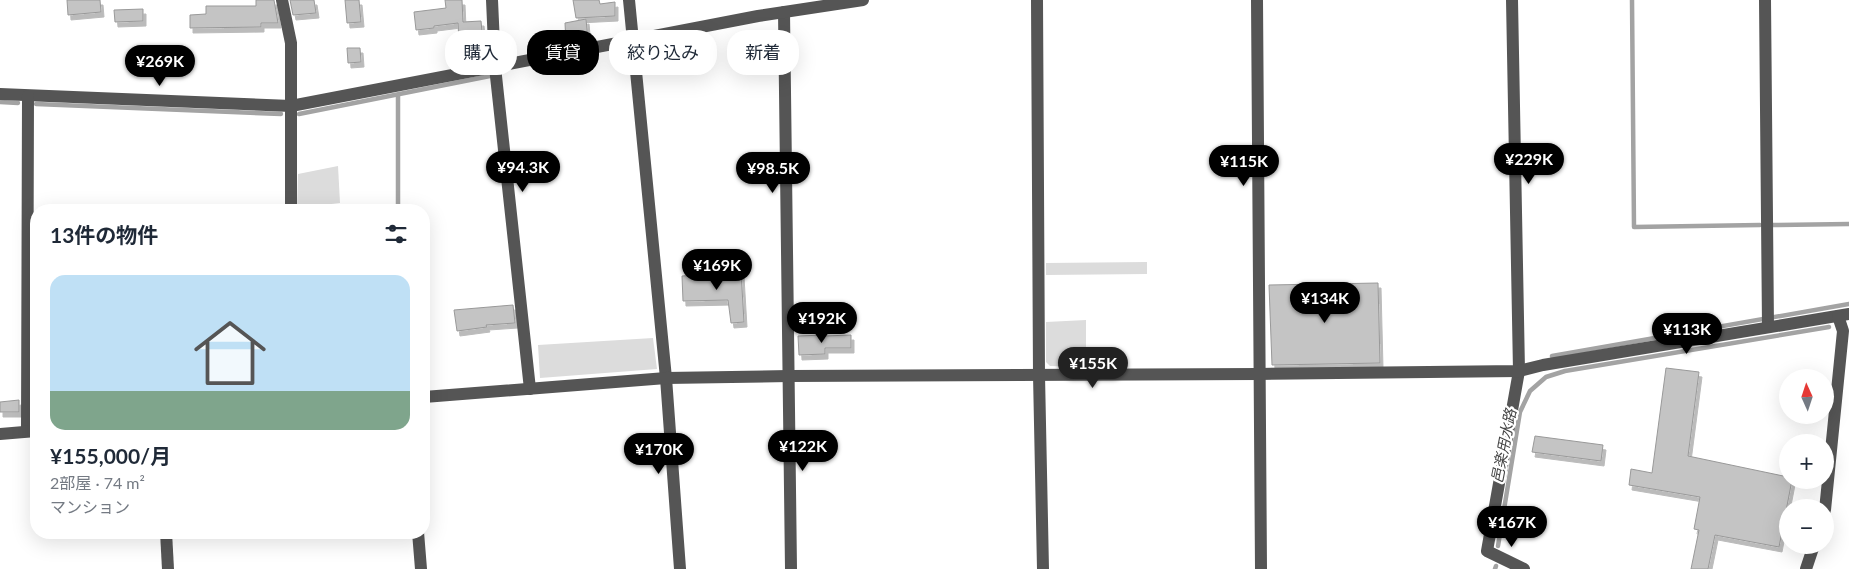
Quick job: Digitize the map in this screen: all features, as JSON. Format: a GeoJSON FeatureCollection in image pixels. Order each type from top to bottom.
{"type":"FeatureCollection","features":[{"type":"Feature","properties":{"kind":"street"},"geometry":{"type":"LineString","coordinates":[[282,0],[290,43],[290,204]]}},
{"type":"Feature","properties":{"kind":"street"},"geometry":{"type":"LineString","coordinates":[[492,0],[493,30]]}},
{"type":"Feature","properties":{"kind":"street"},"geometry":{"type":"LineString","coordinates":[[629,0],[630,30]]}},
{"type":"Feature","properties":{"kind":"street"},"geometry":{"type":"LineString","coordinates":[[686,30],[863,0]]}},
{"type":"Feature","properties":{"kind":"street"},"geometry":{"type":"LineString","coordinates":[[1037,0],[1039,375],[1043,569]]}},
{"type":"Feature","properties":{"kind":"street"},"geometry":{"type":"LineString","coordinates":[[1257,0],[1261,569]]}},
{"type":"Feature","properties":{"kind":"street"},"geometry":{"type":"LineString","coordinates":[[1512,0],[1519,371],[1487,551],[1509,566],[1524,569]]}},
{"type":"Feature","properties":{"kind":"street"},"geometry":{"type":"LineString","coordinates":[[1764,0],[1768,327]]}},
{"type":"Feature","properties":{"kind":"street"},"geometry":{"type":"LineString","coordinates":[[784,12],[790,569]]}},
{"type":"Feature","properties":{"kind":"street"},"geometry":{"type":"LineString","coordinates":[[517,63],[609,44]]}},
{"type":"Feature","properties":{"kind":"street"},"geometry":{"type":"LineString","coordinates":[[0,94],[291,106],[453,75]]}},
{"type":"Feature","properties":{"kind":"street"},"geometry":{"type":"LineString","coordinates":[[496,75],[530,389]]}},
{"type":"Feature","properties":{"kind":"street"},"geometry":{"type":"LineString","coordinates":[[635,75],[666,378],[680,569]]}},
{"type":"Feature","properties":{"kind":"street"},"geometry":{"type":"LineString","coordinates":[[28,96],[30,264]]}},
{"type":"Feature","properties":{"kind":"street"},"geometry":{"type":"LineString","coordinates":[[430,397],[666,378],[1519,371],[1543,365],[1843,315],[1843,332],[1826,499]]}},
{"type":"Feature","properties":{"kind":"street"},"geometry":{"type":"LineString","coordinates":[[0,434],[30,431]]}},
{"type":"Feature","properties":{"kind":"street"},"geometry":{"type":"LineString","coordinates":[[166,539],[168,569]]}},
{"type":"Feature","properties":{"kind":"street"},"geometry":{"type":"LineString","coordinates":[[419,539],[421,569]]}},
{"type":"Feature","properties":{"kind":"street"},"geometry":{"type":"LineString","coordinates":[[1806,569],[1811,554]]}},
{"type":"Feature","properties":{"kind":"shaded area"},"geometry":{"type":"Polygon","coordinates":[[[338,166],[340,203],[297,204],[298,174],[338,166]]]}},
{"type":"Feature","properties":{"kind":"shaded area"},"geometry":{"type":"Polygon","coordinates":[[[1147,262],[1147,274],[1046,275],[1046,263],[1147,262]]]}},
{"type":"Feature","properties":{"kind":"shaded area"},"geometry":{"type":"Polygon","coordinates":[[[1086,320],[1086,367],[1050,366],[1046,362],[1046,322],[1086,320]]]}},
{"type":"Feature","properties":{"kind":"shaded area"},"geometry":{"type":"Polygon","coordinates":[[[653,338],[657,369],[540,378],[538,345],[653,338]]]}},
{"type":"Feature","properties":{"kind":"building"},"geometry":{"type":"Polygon","coordinates":[[[67,0],[100,0],[101,12],[68,15],[67,0]]]}},
{"type":"Feature","properties":{"kind":"building"},"geometry":{"type":"Polygon","coordinates":[[[256,0],[274,0],[278,23],[261,23],[261,27],[190,28],[190,15],[206,14],[206,6],[256,6],[256,0]]]}},
{"type":"Feature","properties":{"kind":"building"},"geometry":{"type":"Polygon","coordinates":[[[290,0],[314,0],[316,13],[293,15],[290,0]]]}},
{"type":"Feature","properties":{"kind":"building"},"geometry":{"type":"Polygon","coordinates":[[[345,0],[359,0],[361,22],[347,23],[345,0]]]}},
{"type":"Feature","properties":{"kind":"building"},"geometry":{"type":"Polygon","coordinates":[[[445,0],[462,0],[463,22],[481,21],[482,30],[458,30],[458,23],[416,30],[414,12],[446,8],[445,0]]]}},
{"type":"Feature","properties":{"kind":"building"},"geometry":{"type":"Polygon","coordinates":[[[573,0],[599,0],[600,4],[615,2],[615,16],[576,18],[573,0]]]}},
{"type":"Feature","properties":{"kind":"building"},"geometry":{"type":"Polygon","coordinates":[[[143,9],[143,21],[115,22],[114,10],[143,9]]]}},
{"type":"Feature","properties":{"kind":"building"},"geometry":{"type":"Polygon","coordinates":[[[586,19],[587,30],[565,30],[565,23],[586,19]]]}},
{"type":"Feature","properties":{"kind":"building"},"geometry":{"type":"Polygon","coordinates":[[[347,48],[360,48],[361,62],[348,63],[347,48]]]}},
{"type":"Feature","properties":{"kind":"building"},"geometry":{"type":"Polygon","coordinates":[[[741,272],[744,322],[731,323],[728,300],[683,301],[682,276],[741,272]]]}},
{"type":"Feature","properties":{"kind":"building"},"geometry":{"type":"Polygon","coordinates":[[[1378,283],[1380,363],[1272,365],[1269,285],[1378,283]]]}},
{"type":"Feature","properties":{"kind":"building"},"geometry":{"type":"Polygon","coordinates":[[[513,305],[515,323],[486,325],[487,327],[457,331],[454,310],[513,305]]]}},
{"type":"Feature","properties":{"kind":"building"},"geometry":{"type":"Polygon","coordinates":[[[851,335],[851,348],[825,348],[825,354],[799,355],[798,336],[851,335]]]}},
{"type":"Feature","properties":{"kind":"building"},"geometry":{"type":"Polygon","coordinates":[[[1666,368],[1699,372],[1688,456],[1779,475],[1779,489],[1790,489],[1788,499],[1779,499],[1779,547],[1715,535],[1708,569],[1691,569],[1699,530],[1694,529],[1700,497],[1629,485],[1631,469],[1652,473],[1666,368]]]}},
{"type":"Feature","properties":{"kind":"building"},"geometry":{"type":"Polygon","coordinates":[[[19,400],[19,412],[0,412],[0,402],[19,400]]]}},
{"type":"Feature","properties":{"kind":"building"},"geometry":{"type":"Polygon","coordinates":[[[1535,436],[1603,445],[1601,461],[1532,452],[1535,436]]]}},
{"type":"Feature","properties":{"kind":"waterway"},"geometry":{"type":"LineString","coordinates":[[1632,0],[1634,227],[1760,225]]}},
{"type":"Feature","properties":{"kind":"waterway"},"geometry":{"type":"LineString","coordinates":[[299,114],[490,76]]}},
{"type":"Feature","properties":{"kind":"waterway"},"geometry":{"type":"LineString","coordinates":[[398,95],[398,204]]}},
{"type":"Feature","properties":{"kind":"waterway"},"geometry":{"type":"LineString","coordinates":[[0,102],[18,103]]}},
{"type":"Feature","properties":{"kind":"waterway"},"geometry":{"type":"LineString","coordinates":[[36,104],[281,114]]}},
{"type":"Feature","properties":{"kind":"waterway"},"geometry":{"type":"LineString","coordinates":[[1773,225],[1849,224]]}},
{"type":"Feature","properties":{"kind":"waterway"},"geometry":{"type":"LineString","coordinates":[[1552,356],[1849,304]]}},
{"type":"Feature","properties":{"kind":"waterway","name":"邑楽用水路"},"geometry":{"type":"LineString","coordinates":[[1498,546],[1520,412],[1530,391],[1546,377],[1565,371],[1829,327]]}}]}
